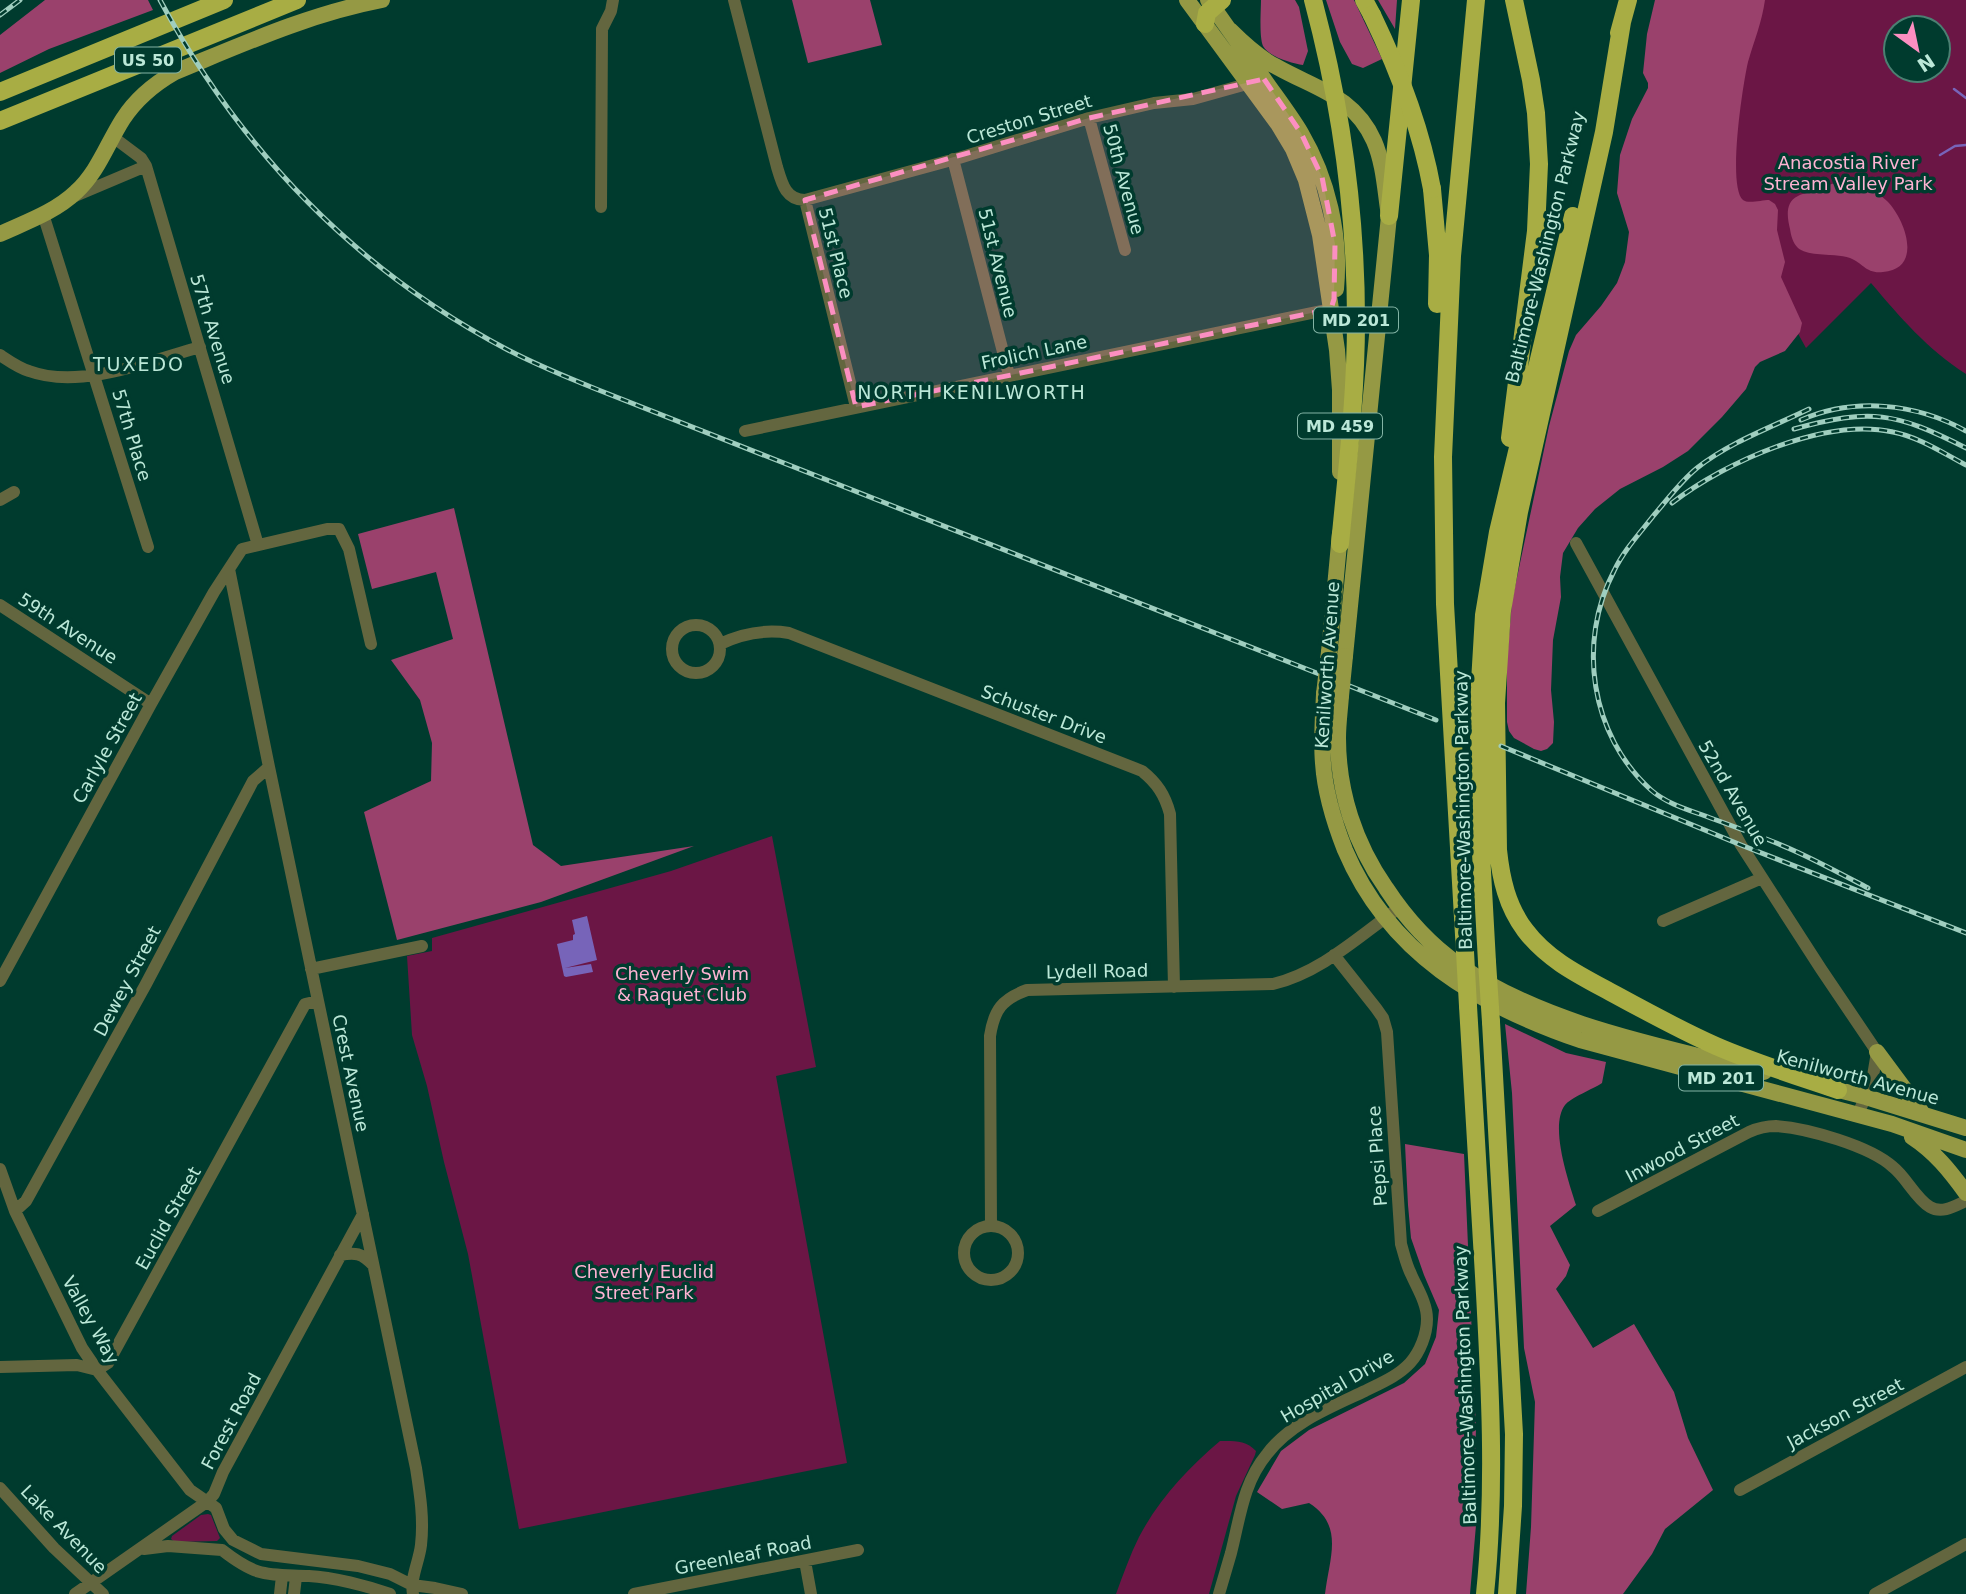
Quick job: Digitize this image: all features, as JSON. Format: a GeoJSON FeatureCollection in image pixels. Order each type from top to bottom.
{"type":"FeatureCollection","features":[{"type":"Feature","properties":{"kind":"highway","name":"US 50"},"geometry":{"type":"LineString","coordinates":[[0,92],[224,0]]}},
{"type":"Feature","properties":{"kind":"highway","name":"US 50"},"geometry":{"type":"LineString","coordinates":[[0,121],[297,0]]}},
{"type":"Feature","properties":{"kind":"highway","name":"MD 201"},"geometry":{"type":"LineString","coordinates":[[1313,0],[1335,96],[1350,209],[1356,321],[1354,389],[1340,544]]}},
{"type":"Feature","properties":{"kind":"highway","name":"MD 201"},"geometry":{"type":"LineString","coordinates":[[1389,216],[1411,0]]}},
{"type":"Feature","properties":{"kind":"highway","name":"Baltimore-Washington Parkway"},"geometry":{"type":"LineString","coordinates":[[1476,0],[1451,267],[1443,457],[1445,604],[1491,1424],[1491,1517],[1485,1594]]}},
{"type":"Feature","properties":{"kind":"highway"},"geometry":{"type":"LineString","coordinates":[[1498,532],[1538,197],[1536,113],[1527,54],[1514,0]]}},
{"type":"Feature","properties":{"kind":"highway","name":"Baltimore-Washington Parkway"},"geometry":{"type":"LineString","coordinates":[[1507,1594],[1513,1506],[1514,1434],[1481,853],[1479,698],[1484,615],[1498,532],[1628,0]]}},
{"type":"Feature","properties":{"kind":"highway"},"geometry":{"type":"LineString","coordinates":[[1205,24],[1207,13],[1214,2]]}},
{"type":"Feature","properties":{"kind":"highway"},"geometry":{"type":"LineString","coordinates":[[1368,7],[1407,94],[1432,189],[1438,255],[1436,375],[1443,457]]}},
{"type":"Feature","properties":{"kind":"highway"},"geometry":{"type":"LineString","coordinates":[[1622,22],[1604,132],[1519,512],[1502,611],[1496,703],[1498,850],[1504,889],[1519,921],[1543,950],[1561,964],[1679,1029],[1719,1047],[1838,1090]]}},
{"type":"Feature","properties":{"kind":"main road"},"geometry":{"type":"LineString","coordinates":[[0,234],[68,199],[91,175],[131,108],[162,79],[316,16],[382,0]]}},
{"type":"Feature","properties":{"kind":"main road","name":"Kenilworth Avenue"},"geometry":{"type":"LineString","coordinates":[[1186,0],[1256,81],[1288,113],[1318,166],[1328,199],[1336,255],[1336,280],[1331,309],[1340,390],[1337,654],[1341,696],[1339,766],[1353,828],[1370,866],[1399,908],[1458,964],[1479,978],[1529,1003],[1601,1030],[1866,1097],[1966,1128]]}},
{"type":"Feature","properties":{"kind":"main road","name":"Kenilworth Avenue"},"geometry":{"type":"LineString","coordinates":[[1214,2],[1256,81]]}},
{"type":"Feature","properties":{"kind":"main road","name":"Kenilworth Avenue"},"geometry":{"type":"LineString","coordinates":[[1230,30],[1262,58],[1335,96],[1357,115],[1374,141],[1380,157],[1389,216],[1337,654],[1324,694],[1321,738],[1329,803],[1350,862],[1384,918],[1450,978],[1489,1002],[1536,1025],[1580,1040],[1858,1114],[1966,1150]]}},
{"type":"Feature","properties":{"kind":"main road"},"geometry":{"type":"LineString","coordinates":[[1256,81],[1304,80]]}},
{"type":"Feature","properties":{"kind":"main road"},"geometry":{"type":"LineString","coordinates":[[1877,1052],[1923,1114]]}},
{"type":"Feature","properties":{"kind":"main road"},"geometry":{"type":"LineString","coordinates":[[1892,1124],[1929,1149],[1966,1193]]}},
{"type":"Feature","properties":{"kind":"street"},"geometry":{"type":"LineString","coordinates":[[601,207],[603,29],[613,0]]}},
{"type":"Feature","properties":{"kind":"street","name":"51st Place"},"geometry":{"type":"LineString","coordinates":[[734,0],[782,182],[791,197],[805,200],[856,407]]}},
{"type":"Feature","properties":{"kind":"street","name":"Creston Street"},"geometry":{"type":"LineString","coordinates":[[805,200],[1089,118],[1154,103],[1194,99],[1256,81]]}},
{"type":"Feature","properties":{"kind":"street","name":"50th Avenue"},"geometry":{"type":"LineString","coordinates":[[1089,118],[1125,250]]}},
{"type":"Feature","properties":{"kind":"street"},"geometry":{"type":"LineString","coordinates":[[68,199],[146,166],[141,158],[113,137]]}},
{"type":"Feature","properties":{"kind":"street","name":"51st Avenue"},"geometry":{"type":"LineString","coordinates":[[953,159],[1009,375]]}},
{"type":"Feature","properties":{"kind":"street","name":"57th Avenue"},"geometry":{"type":"LineString","coordinates":[[146,166],[258,545]]}},
{"type":"Feature","properties":{"kind":"street","name":"57th Place"},"geometry":{"type":"LineString","coordinates":[[43,214],[148,547]]}},
{"type":"Feature","properties":{"kind":"street","name":"Frolich Lane"},"geometry":{"type":"LineString","coordinates":[[745,431],[1331,309]]}},
{"type":"Feature","properties":{"kind":"street"},"geometry":{"type":"LineString","coordinates":[[0,355],[37,374],[95,376],[201,347]]}},
{"type":"Feature","properties":{"kind":"street"},"geometry":{"type":"LineString","coordinates":[[0,500],[14,492]]}},
{"type":"Feature","properties":{"kind":"street"},"geometry":{"type":"LineString","coordinates":[[258,545],[332,528],[339,529],[354,566],[371,644]]}},
{"type":"Feature","properties":{"kind":"street","name":"52nd Avenue"},"geometry":{"type":"LineString","coordinates":[[1576,542],[1717,802],[1762,878],[1877,1052]]}},
{"type":"Feature","properties":{"kind":"street","name":"Carlyle Street"},"geometry":{"type":"LineString","coordinates":[[0,981],[151,704],[229,569],[242,549],[258,545]]}},
{"type":"Feature","properties":{"kind":"street","name":"Crest Avenue"},"geometry":{"type":"LineString","coordinates":[[229,569],[421,1500],[421,1545],[412,1590]]}},
{"type":"Feature","properties":{"kind":"street","name":"59th Avenue"},"geometry":{"type":"LineString","coordinates":[[0,605],[151,704]]}},
{"type":"Feature","properties":{"kind":"street","name":"Schuster Drive"},"geometry":{"type":"LineString","coordinates":[[720,644],[758,631],[789,633],[1142,771],[1160,789],[1170,814],[1174,986]]}},
{"type":"Feature","properties":{"kind":"street","name":"Dewey Street"},"geometry":{"type":"LineString","coordinates":[[15,1211],[26,1201],[97,1074],[253,781],[269,767]]}},
{"type":"Feature","properties":{"kind":"street"},"geometry":{"type":"LineString","coordinates":[[1663,921],[1762,878]]}},
{"type":"Feature","properties":{"kind":"street","name":"Lydell Road"},"geometry":{"type":"LineString","coordinates":[[990,1226],[990,1036],[993,1020],[1006,1000],[1027,990],[1273,984],[1293,979],[1314,969],[1399,908]]}},
{"type":"Feature","properties":{"kind":"street"},"geometry":{"type":"LineString","coordinates":[[311,969],[422,946]]}},
{"type":"Feature","properties":{"kind":"street","name":"Pepsi Place"},"geometry":{"type":"LineString","coordinates":[[1334,955],[1383,1017],[1387,1032],[1401,1244],[1427,1318],[1424,1337],[1411,1362]]}},
{"type":"Feature","properties":{"kind":"street","name":"Euclid Street"},"geometry":{"type":"LineString","coordinates":[[97,1370],[108,1363],[305,1004],[318,1000]]}},
{"type":"Feature","properties":{"kind":"street"},"geometry":{"type":"LineString","coordinates":[[1858,1114],[1872,1082],[1877,1052]]}},
{"type":"Feature","properties":{"kind":"street","name":"Inwood Street"},"geometry":{"type":"LineString","coordinates":[[1598,1212],[1749,1132],[1773,1126],[1843,1141],[1881,1157],[1934,1209],[1949,1208],[1966,1200]]}},
{"type":"Feature","properties":{"kind":"street","name":"Valley Way"},"geometry":{"type":"LineString","coordinates":[[0,1169],[15,1211],[72,1328],[97,1370],[190,1490],[208,1501]]}},
{"type":"Feature","properties":{"kind":"street","name":"Forest Road"},"geometry":{"type":"LineString","coordinates":[[75,1594],[208,1501],[214,1494],[223,1472],[363,1214]]}},
{"type":"Feature","properties":{"kind":"street"},"geometry":{"type":"LineString","coordinates":[[990,1226],[1012,1236],[1018,1251],[1017,1259],[1009,1273],[995,1280],[979,1278],[967,1267],[964,1251],[965,1243],[975,1231],[990,1226]]}},
{"type":"Feature","properties":{"kind":"street"},"geometry":{"type":"LineString","coordinates":[[340,1255],[358,1253],[374,1266]]}},
{"type":"Feature","properties":{"kind":"street","name":"Hospital Drive"},"geometry":{"type":"LineString","coordinates":[[1219,1594],[1244,1497],[1257,1467],[1268,1452],[1309,1419],[1389,1379],[1411,1362]]}},
{"type":"Feature","properties":{"kind":"street"},"geometry":{"type":"LineString","coordinates":[[0,1367],[77,1365],[97,1370]]}},
{"type":"Feature","properties":{"kind":"street","name":"Jackson Street"},"geometry":{"type":"LineString","coordinates":[[1740,1490],[1966,1367]]}},
{"type":"Feature","properties":{"kind":"street","name":"Lake Avenue"},"geometry":{"type":"LineString","coordinates":[[0,1488],[54,1548],[103,1594]]}},
{"type":"Feature","properties":{"kind":"street"},"geometry":{"type":"LineString","coordinates":[[208,1501],[216,1508],[224,1529],[233,1540],[261,1554],[358,1566],[390,1574],[412,1590]]}},
{"type":"Feature","properties":{"kind":"street"},"geometry":{"type":"LineString","coordinates":[[222,1550],[233,1540]]}},
{"type":"Feature","properties":{"kind":"street"},"geometry":{"type":"LineString","coordinates":[[1875,1594],[1966,1544]]}},
{"type":"Feature","properties":{"kind":"street"},"geometry":{"type":"LineString","coordinates":[[141,1549],[168,1546],[222,1550],[251,1570],[282,1576],[324,1578],[390,1594]]}},
{"type":"Feature","properties":{"kind":"street","name":"Greenleaf Road"},"geometry":{"type":"LineString","coordinates":[[634,1594],[858,1550]]}},
{"type":"Feature","properties":{"kind":"street"},"geometry":{"type":"LineString","coordinates":[[805,1561],[811,1594]]}},
{"type":"Feature","properties":{"kind":"street"},"geometry":{"type":"LineString","coordinates":[[281,1594],[282,1576]]}},
{"type":"Feature","properties":{"kind":"street"},"geometry":{"type":"LineString","coordinates":[[295,1594],[296,1577]]}},
{"type":"Feature","properties":{"kind":"street"},"geometry":{"type":"LineString","coordinates":[[396,1594],[435,1588],[462,1594]]}},
{"type":"Feature","properties":{"kind":"highlighted area"},"geometry":{"type":"Polygon","coordinates":[[[1264,79],[1301,133],[1322,177],[1335,244],[1334,299],[1331,309],[856,407],[805,200],[1089,118],[1264,79]]]}},
{"type":"Feature","properties":{"kind":"green space","name":"Anacostia River Stream Valley Park"},"geometry":{"type":"Polygon","coordinates":[[[1741,0],[1966,0],[1966,374],[1926,343],[1871,283],[1806,348],[1781,303],[1734,194],[1741,0]]]}},
{"type":"Feature","properties":{"kind":"green space","name":"Cheverly Euclid Street Park"},"geometry":{"type":"Polygon","coordinates":[[[772,836],[816,1067],[776,1076],[847,1463],[519,1529],[468,1254],[412,1035],[407,956],[432,951],[432,938],[671,871],[772,836]]]}},
{"type":"Feature","properties":{"kind":"green space"},"geometry":{"type":"Polygon","coordinates":[[[1220,1441],[1244,1443],[1256,1451],[1236,1496],[1209,1594],[1116,1594],[1147,1523],[1186,1473],[1220,1441]]]}},
{"type":"Feature","properties":{"kind":"green space"},"geometry":{"type":"Polygon","coordinates":[[[201,1515],[211,1515],[220,1538],[217,1541],[175,1542],[171,1539],[201,1515]]]}},
{"type":"Feature","properties":{"kind":"shaded area"},"geometry":{"type":"Polygon","coordinates":[[[45,0],[148,0],[153,10],[49,49],[0,73],[0,35],[45,0]]]}},
{"type":"Feature","properties":{"kind":"shaded area"},"geometry":{"type":"Polygon","coordinates":[[[792,0],[870,0],[882,45],[808,63],[792,0]]]}},
{"type":"Feature","properties":{"kind":"shaded area"},"geometry":{"type":"Polygon","coordinates":[[[1261,0],[1295,0],[1299,7],[1308,51],[1303,65],[1275,56],[1263,46],[1261,0]]]}},
{"type":"Feature","properties":{"kind":"shaded area"},"geometry":{"type":"Polygon","coordinates":[[[1326,0],[1354,0],[1382,59],[1363,68],[1352,64],[1340,42],[1326,0]]]}},
{"type":"Feature","properties":{"kind":"shaded area"},"geometry":{"type":"Polygon","coordinates":[[[1378,0],[1397,0],[1395,29],[1378,0]]]}},
{"type":"Feature","properties":{"kind":"shaded area"},"geometry":{"type":"Polygon","coordinates":[[[1655,0],[1765,0],[1743,90],[1736,175],[1738,191],[1743,200],[1769,200],[1778,210],[1777,230],[1785,262],[1781,277],[1802,323],[1800,332],[1785,351],[1755,367],[1746,389],[1688,451],[1620,489],[1595,509],[1578,528],[1563,553],[1561,597],[1553,640],[1553,743],[1541,751],[1514,738],[1507,722],[1507,660],[1512,601],[1549,426],[1569,351],[1576,335],[1617,283],[1625,262],[1629,232],[1617,193],[1620,155],[1632,119],[1648,88],[1643,73],[1647,34],[1655,0]]]}},
{"type":"Feature","properties":{"kind":"shaded area"},"geometry":{"type":"Polygon","coordinates":[[[1844,182],[1878,194],[1894,209],[1905,231],[1907,242],[1907,253],[1903,262],[1895,269],[1872,271],[1850,258],[1808,253],[1795,244],[1788,220],[1791,202],[1802,194],[1844,182]]]}},
{"type":"Feature","properties":{"kind":"shaded area"},"geometry":{"type":"Polygon","coordinates":[[[454,508],[533,845],[561,866],[694,846],[541,902],[397,940],[364,812],[431,781],[432,743],[420,700],[391,660],[453,639],[436,572],[372,589],[358,534],[454,508]]]}},
{"type":"Feature","properties":{"kind":"shaded area"},"geometry":{"type":"Polygon","coordinates":[[[587,916],[597,960],[565,968],[591,964],[593,972],[566,977],[557,944],[573,940],[575,934],[572,920],[587,916]]]}},
{"type":"Feature","properties":{"kind":"shaded area"},"geometry":{"type":"Polygon","coordinates":[[[1505,1024],[1566,1053],[1606,1062],[1602,1083],[1568,1102],[1561,1114],[1559,1126],[1562,1154],[1576,1205],[1550,1226],[1570,1265],[1556,1289],[1593,1348],[1634,1324],[1674,1392],[1688,1438],[1713,1490],[1665,1529],[1652,1554],[1623,1594],[1526,1594],[1535,1402],[1524,1348],[1512,1093],[1505,1024]]]}},
{"type":"Feature","properties":{"kind":"shaded area"},"geometry":{"type":"Polygon","coordinates":[[[1405,1144],[1464,1154],[1476,1429],[1476,1525],[1470,1594],[1325,1594],[1332,1544],[1327,1522],[1309,1503],[1282,1509],[1257,1492],[1281,1451],[1309,1430],[1404,1383],[1425,1364],[1436,1337],[1439,1310],[1411,1238],[1405,1144]]]}},
{"type":"Feature","properties":{"kind":"waterway"},"geometry":{"type":"LineString","coordinates":[[1954,89],[1966,98]]}},
{"type":"Feature","properties":{"kind":"waterway"},"geometry":{"type":"LineString","coordinates":[[1940,155],[1955,146],[1966,145]]}},
{"type":"Feature","properties":{"kind":"railway"},"geometry":{"type":"LineString","coordinates":[[0,15],[20,0]]}},
{"type":"Feature","properties":{"kind":"railway"},"geometry":{"type":"LineString","coordinates":[[160,0],[227,107],[307,202],[352,244],[401,283],[508,350],[596,389],[1436,720]]}},
{"type":"Feature","properties":{"kind":"railway"},"geometry":{"type":"LineString","coordinates":[[1801,420],[1842,408],[1885,406],[1927,414],[1966,431]]}},
{"type":"Feature","properties":{"kind":"railway"},"geometry":{"type":"LineString","coordinates":[[1809,409],[1737,443],[1697,468],[1674,491],[1632,542],[1618,563],[1602,599],[1593,657],[1596,686],[1614,743],[1630,768],[1657,795],[1678,806],[1786,847],[1868,888]]}},
{"type":"Feature","properties":{"kind":"railway"},"geometry":{"type":"LineString","coordinates":[[1794,429],[1843,418],[1882,417],[1920,427],[1966,448]]}},
{"type":"Feature","properties":{"kind":"railway"},"geometry":{"type":"LineString","coordinates":[[1672,503],[1719,472],[1747,459],[1807,437],[1837,431],[1866,429],[1903,434],[1966,465]]}},
{"type":"Feature","properties":{"kind":"railway"},"geometry":{"type":"LineString","coordinates":[[1501,746],[1741,845],[1966,933]]}},
{"type":"Feature","properties":{"kind":"district","name":"TUXEDO"},"geometry":{"type":"Point","coordinates":[139,364]}},
{"type":"Feature","properties":{"kind":"district","name":"NORTH KENILWORTH"},"geometry":{"type":"Point","coordinates":[972,392]}},
{"type":"Feature","properties":{"kind":"park label","name":"Cheverly Swim & Raquet Club"},"geometry":{"type":"Point","coordinates":[682,983]}}]}
